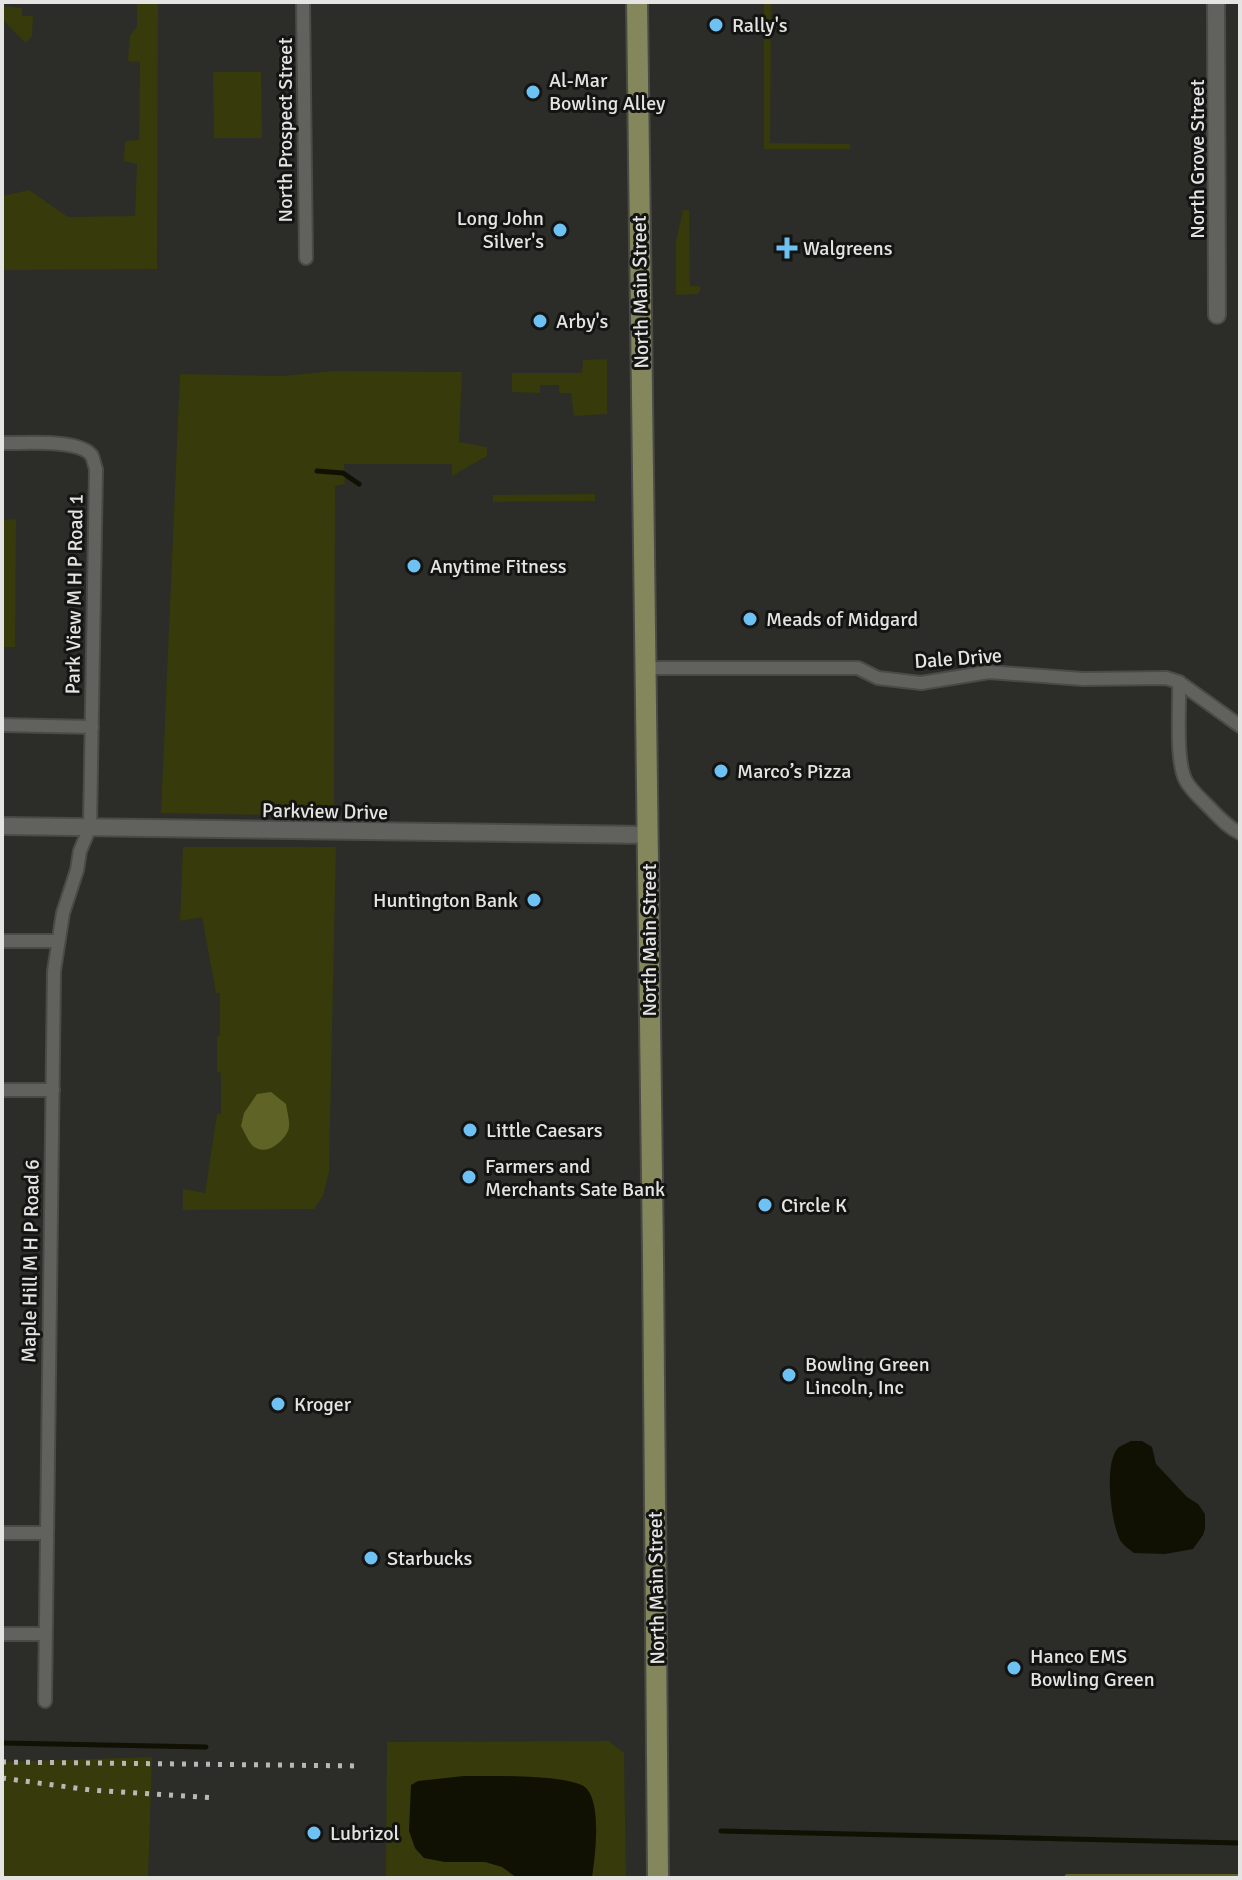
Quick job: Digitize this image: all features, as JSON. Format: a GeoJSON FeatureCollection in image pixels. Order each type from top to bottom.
{"type":"FeatureCollection","features":[{"type":"Feature","properties":{"kind":"main road","name":"North Main Street"},"geometry":{"type":"LineString","coordinates":[[637,2],[658,1878]]}},
{"type":"Feature","properties":{"kind":"street","name":"North Prospect Street"},"geometry":{"type":"LineString","coordinates":[[303,2],[306,258]]}},
{"type":"Feature","properties":{"kind":"street","name":"North Grove Street"},"geometry":{"type":"LineString","coordinates":[[1216,2],[1217,315]]}},
{"type":"Feature","properties":{"kind":"street","name":"Park View M H P Road 1"},"geometry":{"type":"LineString","coordinates":[[2,443],[72,445],[84,449],[93,457],[96,469],[90,827]]}},
{"type":"Feature","properties":{"kind":"street","name":"Dale Drive"},"geometry":{"type":"LineString","coordinates":[[645,668],[858,668],[878,678],[921,683],[989,672],[1083,679],[1166,678],[1179,682]]}},
{"type":"Feature","properties":{"kind":"street"},"geometry":{"type":"LineString","coordinates":[[1179,682],[1240,726]]}},
{"type":"Feature","properties":{"kind":"street"},"geometry":{"type":"LineString","coordinates":[[1179,682],[1181,769],[1187,783],[1218,817],[1240,833]]}},
{"type":"Feature","properties":{"kind":"street"},"geometry":{"type":"LineString","coordinates":[[2,725],[92,727]]}},
{"type":"Feature","properties":{"kind":"street","name":"Parkview Drive"},"geometry":{"type":"LineString","coordinates":[[2,826],[648,835]]}},
{"type":"Feature","properties":{"kind":"street","name":"Maple Hill M H P Road 6"},"geometry":{"type":"LineString","coordinates":[[45,1701],[54,971],[63,913],[90,827]]}},
{"type":"Feature","properties":{"kind":"street"},"geometry":{"type":"LineString","coordinates":[[2,941],[57,941]]}},
{"type":"Feature","properties":{"kind":"street"},"geometry":{"type":"LineString","coordinates":[[2,1090],[53,1090]]}},
{"type":"Feature","properties":{"kind":"street"},"geometry":{"type":"LineString","coordinates":[[2,1533],[46,1533]]}},
{"type":"Feature","properties":{"kind":"street"},"geometry":{"type":"LineString","coordinates":[[2,1634],[45,1634]]}},
{"type":"Feature","properties":{"kind":"green space"},"geometry":{"type":"Polygon","coordinates":[[[137,2],[158,2],[157,269],[2,270],[2,196],[29,190],[68,217],[135,216],[137,164],[124,161],[125,141],[139,140],[140,62],[128,61],[130,35],[137,27],[137,2]]]}},
{"type":"Feature","properties":{"kind":"green space"},"geometry":{"type":"Polygon","coordinates":[[[764,2],[771,2],[770,143],[850,144],[850,149],[764,149],[764,2]]]}},
{"type":"Feature","properties":{"kind":"green space"},"geometry":{"type":"Polygon","coordinates":[[[2,6],[22,8],[22,16],[33,16],[32,36],[26,43],[2,19],[2,6]]]}},
{"type":"Feature","properties":{"kind":"green space"},"geometry":{"type":"Polygon","coordinates":[[[213,72],[261,72],[262,138],[214,138],[213,72]]]}},
{"type":"Feature","properties":{"kind":"green space"},"geometry":{"type":"Polygon","coordinates":[[[683,210],[689,210],[690,286],[699,286],[698,294],[676,295],[676,241],[683,210]]]}},
{"type":"Feature","properties":{"kind":"green space"},"geometry":{"type":"Polygon","coordinates":[[[607,359],[607,414],[574,416],[571,393],[559,393],[559,385],[540,385],[540,393],[512,392],[512,373],[582,373],[583,360],[607,359]]]}},
{"type":"Feature","properties":{"kind":"green space"},"geometry":{"type":"Polygon","coordinates":[[[334,371],[462,372],[459,442],[487,447],[487,456],[452,476],[452,464],[344,464],[345,484],[335,486],[334,816],[161,813],[180,374],[283,376],[334,371]]]}},
{"type":"Feature","properties":{"kind":"green space"},"geometry":{"type":"Polygon","coordinates":[[[595,494],[595,501],[493,502],[493,495],[595,494]]]}},
{"type":"Feature","properties":{"kind":"green space"},"geometry":{"type":"Polygon","coordinates":[[[16,519],[15,647],[2,647],[2,520],[16,519]]]}},
{"type":"Feature","properties":{"kind":"green space"},"geometry":{"type":"Polygon","coordinates":[[[183,847],[336,847],[329,1172],[323,1196],[314,1209],[183,1210],[183,1189],[205,1193],[217,1114],[221,1114],[221,1073],[217,1072],[220,993],[216,993],[202,917],[180,921],[183,847]]]}},
{"type":"Feature","properties":{"kind":"green space"},"geometry":{"type":"Polygon","coordinates":[[[271,1092],[286,1104],[289,1128],[277,1145],[261,1150],[251,1144],[241,1126],[244,1113],[257,1094],[271,1092]]]}},
{"type":"Feature","properties":{"kind":"green space"},"geometry":{"type":"Polygon","coordinates":[[[609,1741],[624,1753],[626,1878],[386,1878],[387,1742],[609,1741]]]}},
{"type":"Feature","properties":{"kind":"green space"},"geometry":{"type":"Polygon","coordinates":[[[152,1757],[148,1878],[2,1878],[2,1762],[152,1757]]]}},
{"type":"Feature","properties":{"kind":"green space"},"geometry":{"type":"Polygon","coordinates":[[[1066,1874],[1240,1874],[1240,1878],[1063,1878],[1066,1874]]]}},
{"type":"Feature","properties":{"kind":"shaded area"},"geometry":{"type":"Polygon","coordinates":[[[1131,1441],[1142,1441],[1152,1447],[1156,1464],[1205,1514],[1203,1535],[1193,1549],[1165,1554],[1134,1553],[1120,1540],[1112,1506],[1111,1465],[1119,1447],[1131,1441]]]}},
{"type":"Feature","properties":{"kind":"shaded area"},"geometry":{"type":"Polygon","coordinates":[[[464,1776],[547,1778],[578,1783],[586,1788],[596,1818],[592,1878],[517,1878],[502,1867],[485,1862],[445,1862],[424,1858],[415,1848],[409,1831],[411,1785],[418,1781],[464,1776]]]}},
{"type":"Feature","properties":{"kind":"waterway"},"geometry":{"type":"LineString","coordinates":[[317,471],[343,473],[359,484]]}},
{"type":"Feature","properties":{"kind":"waterway"},"geometry":{"type":"LineString","coordinates":[[2,1743],[206,1747]]}},
{"type":"Feature","properties":{"kind":"waterway"},"geometry":{"type":"LineString","coordinates":[[721,1831],[1240,1843]]}},
{"type":"Feature","properties":{"kind":"railway"},"geometry":{"type":"LineString","coordinates":[[2,1762],[362,1766]]}},
{"type":"Feature","properties":{"kind":"railway"},"geometry":{"type":"LineString","coordinates":[[2,1778],[90,1790],[215,1798]]}},
{"type":"Feature","properties":{"kind":"place","name":"Rally's"},"geometry":{"type":"Point","coordinates":[716,25]}},
{"type":"Feature","properties":{"kind":"place","name":"Al-Mar Bowling Alley"},"geometry":{"type":"Point","coordinates":[533,92]}},
{"type":"Feature","properties":{"kind":"place","name":"Long John Silver's"},"geometry":{"type":"Point","coordinates":[560,230]}},
{"type":"Feature","properties":{"kind":"place","name":"Walgreens"},"geometry":{"type":"Point","coordinates":[787,248]}},
{"type":"Feature","properties":{"kind":"place","name":"Arby's"},"geometry":{"type":"Point","coordinates":[540,321]}},
{"type":"Feature","properties":{"kind":"place","name":"Anytime Fitness"},"geometry":{"type":"Point","coordinates":[414,566]}},
{"type":"Feature","properties":{"kind":"place","name":"Meads of Midgard"},"geometry":{"type":"Point","coordinates":[750,619]}},
{"type":"Feature","properties":{"kind":"place","name":"Marco’s Pizza"},"geometry":{"type":"Point","coordinates":[721,771]}},
{"type":"Feature","properties":{"kind":"place","name":"Huntington Bank"},"geometry":{"type":"Point","coordinates":[534,900]}},
{"type":"Feature","properties":{"kind":"place","name":"Little Caesars"},"geometry":{"type":"Point","coordinates":[470,1130]}},
{"type":"Feature","properties":{"kind":"place","name":"Farmers and Merchants Sate Bank"},"geometry":{"type":"Point","coordinates":[469,1177]}},
{"type":"Feature","properties":{"kind":"place","name":"Circle K"},"geometry":{"type":"Point","coordinates":[765,1205]}},
{"type":"Feature","properties":{"kind":"place","name":"Bowling Green Lincoln, Inc"},"geometry":{"type":"Point","coordinates":[789,1375]}},
{"type":"Feature","properties":{"kind":"place","name":"Kroger"},"geometry":{"type":"Point","coordinates":[278,1404]}},
{"type":"Feature","properties":{"kind":"place","name":"Starbucks"},"geometry":{"type":"Point","coordinates":[371,1558]}},
{"type":"Feature","properties":{"kind":"place","name":"Hanco EMS Bowling Green"},"geometry":{"type":"Point","coordinates":[1014,1668]}},
{"type":"Feature","properties":{"kind":"place","name":"Lubrizol"},"geometry":{"type":"Point","coordinates":[314,1833]}}]}
